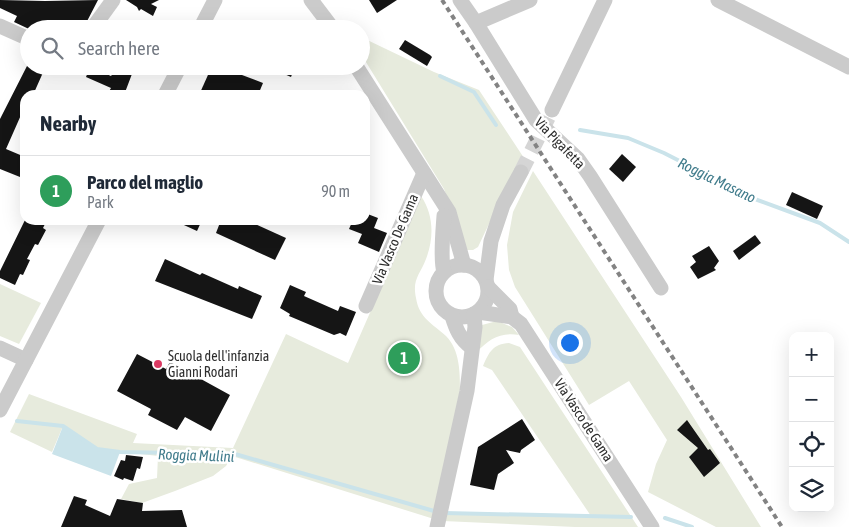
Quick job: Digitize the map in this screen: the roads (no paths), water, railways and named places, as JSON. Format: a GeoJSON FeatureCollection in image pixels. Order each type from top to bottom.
{"type":"FeatureCollection","features":[{"type":"Feature","properties":{"kind":"street"},"geometry":{"type":"LineString","coordinates":[[99,20],[113,0]]}},
{"type":"Feature","properties":{"kind":"street"},"geometry":{"type":"LineString","coordinates":[[205,20],[215,0]]}},
{"type":"Feature","properties":{"kind":"street"},"geometry":{"type":"LineString","coordinates":[[311,0],[326,20]]}},
{"type":"Feature","properties":{"kind":"street","name":"Via Pigafetta"},"geometry":{"type":"LineString","coordinates":[[460,0],[536,120],[578,160],[590,176],[661,288]]}},
{"type":"Feature","properties":{"kind":"street"},"geometry":{"type":"LineString","coordinates":[[476,23],[530,0]]}},
{"type":"Feature","properties":{"kind":"street"},"geometry":{"type":"LineString","coordinates":[[552,110],[605,0]]}},
{"type":"Feature","properties":{"kind":"street"},"geometry":{"type":"LineString","coordinates":[[718,0],[849,67]]}},
{"type":"Feature","properties":{"kind":"street"},"geometry":{"type":"LineString","coordinates":[[0,26],[20,35]]}},
{"type":"Feature","properties":{"kind":"street"},"geometry":{"type":"LineString","coordinates":[[168,90],[175,75]]}},
{"type":"Feature","properties":{"kind":"street","name":"Via Vasco De Gama"},"geometry":{"type":"LineString","coordinates":[[362,75],[449,212],[466,265]]}},
{"type":"Feature","properties":{"kind":"street"},"geometry":{"type":"LineString","coordinates":[[437,527],[460,428],[471,347],[476,327],[476,313],[486,301],[491,241],[503,205],[521,172]]}},
{"type":"Feature","properties":{"kind":"street","name":"Via Vasco De Gama"},"geometry":{"type":"LineString","coordinates":[[366,306],[424,173]]}},
{"type":"Feature","properties":{"kind":"street"},"geometry":{"type":"LineString","coordinates":[[444,272],[440,262],[444,246],[445,207]]}},
{"type":"Feature","properties":{"kind":"street"},"geometry":{"type":"LineString","coordinates":[[0,410],[97,225]]}},
{"type":"Feature","properties":{"kind":"street"},"geometry":{"type":"LineString","coordinates":[[466,265],[491,241]]}},
{"type":"Feature","properties":{"kind":"street"},"geometry":{"type":"LineString","coordinates":[[487,284],[477,270],[466,265],[452,266],[444,272],[435,287],[436,296],[439,305],[452,316],[461,318],[476,313],[512,316]]}},
{"type":"Feature","properties":{"kind":"street","name":"Via Vasco de Gama"},"geometry":{"type":"LineString","coordinates":[[487,284],[510,309],[512,316],[521,324],[652,527]]}},
{"type":"Feature","properties":{"kind":"street"},"geometry":{"type":"LineString","coordinates":[[452,316],[456,330],[464,342],[471,347]]}},
{"type":"Feature","properties":{"kind":"street"},"geometry":{"type":"LineString","coordinates":[[0,348],[26,360]]}},
{"type":"Feature","properties":{"kind":"water"},"geometry":{"type":"Polygon","coordinates":[[[63,426],[97,449],[120,452],[111,476],[52,454],[63,426]]]}},
{"type":"Feature","properties":{"kind":"waterway","name":"Roggia Masano"},"geometry":{"type":"LineString","coordinates":[[440,76],[474,92],[496,125]]}},
{"type":"Feature","properties":{"kind":"waterway","name":"Roggia Masano"},"geometry":{"type":"LineString","coordinates":[[580,130],[628,138],[664,153],[752,198],[820,223],[849,242]]}},
{"type":"Feature","properties":{"kind":"waterway","name":"Roggia Mulini"},"geometry":{"type":"LineString","coordinates":[[17,421],[63,426],[97,449],[120,452],[235,454],[434,511]]}},
{"type":"Feature","properties":{"kind":"waterway","name":"Roggia Mulini"},"geometry":{"type":"LineString","coordinates":[[444,513],[631,517]]}},
{"type":"Feature","properties":{"kind":"waterway","name":"Roggia Mulini"},"geometry":{"type":"LineString","coordinates":[[665,518],[692,527]]}},
{"type":"Feature","properties":{"kind":"tunnel"},"geometry":{"type":"LineString","coordinates":[[521,172],[552,110]]}},
{"type":"Feature","properties":{"kind":"railway"},"geometry":{"type":"LineString","coordinates":[[442,0],[782,527]]}},
{"type":"Feature","properties":{"kind":"place","name":"Parco del maglio"},"geometry":{"type":"Point","coordinates":[404,358]}},
{"type":"Feature","properties":{"kind":"place","name":"Scuola dell'infanzia Gianni Rodari"},"geometry":{"type":"Point","coordinates":[158,364]}}]}
